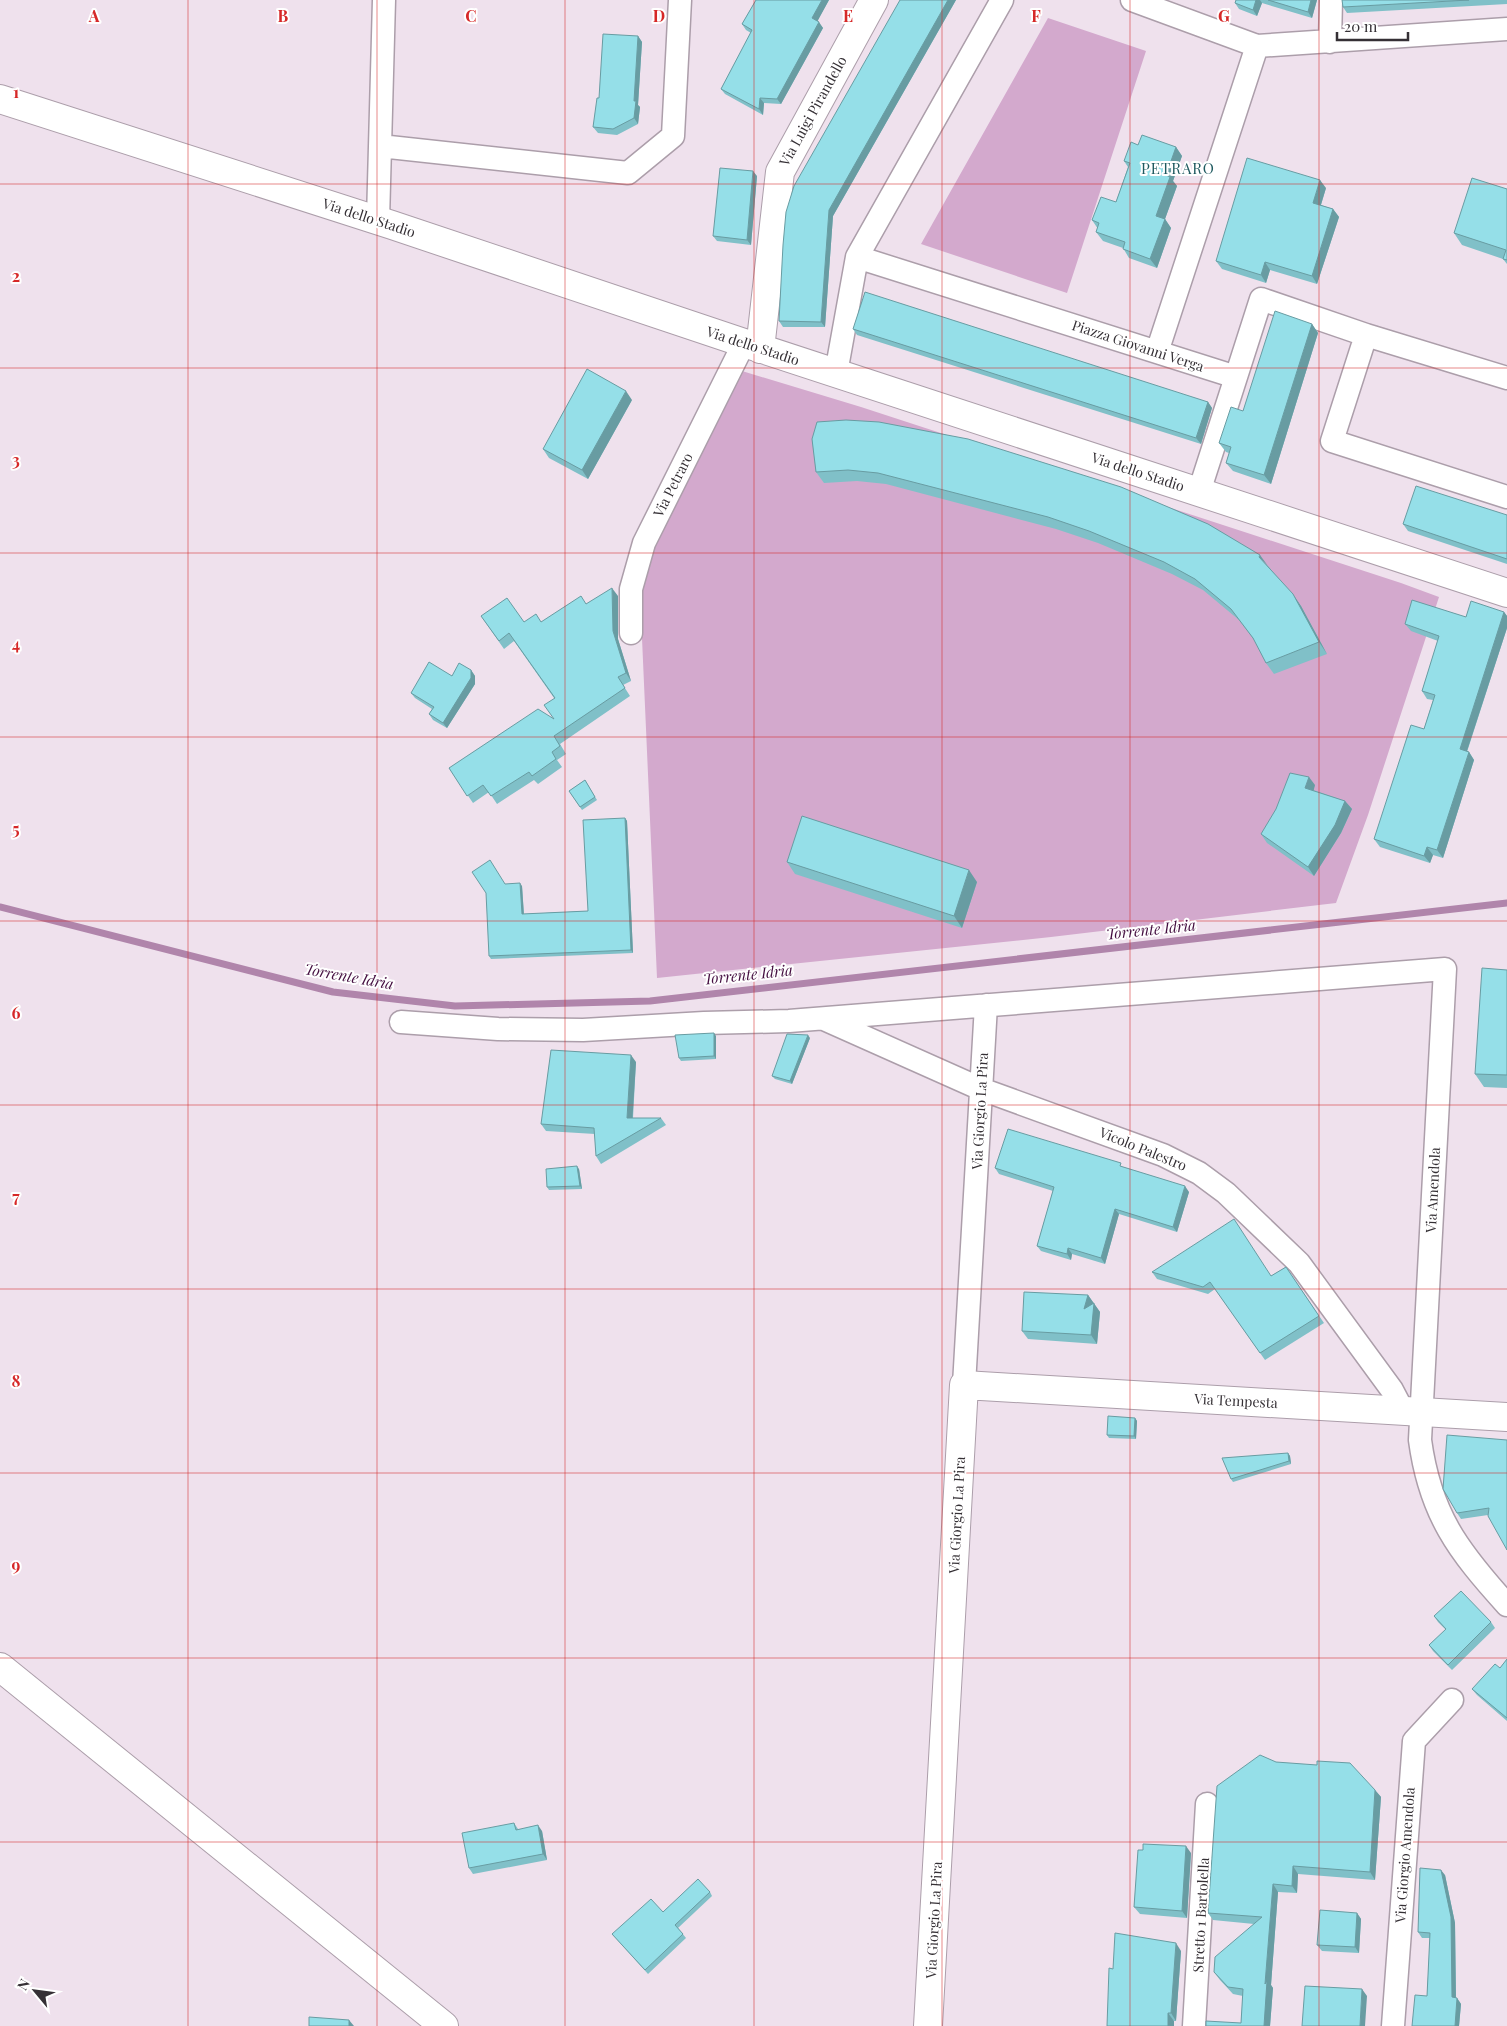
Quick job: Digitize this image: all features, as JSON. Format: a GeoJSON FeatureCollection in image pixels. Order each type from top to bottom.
{"type":"FeatureCollection","features":[{"type":"Feature","properties":{"kind":"street"},"geometry":{"type":"LineString","coordinates":[[384,0],[380,146],[385,222]]}},
{"type":"Feature","properties":{"kind":"street"},"geometry":{"type":"LineString","coordinates":[[380,146],[628,173],[673,136],[680,0]]}},
{"type":"Feature","properties":{"kind":"street","name":"Via Luigi Pirandello"},"geometry":{"type":"LineString","coordinates":[[752,346],[780,172],[874,0]]}},
{"type":"Feature","properties":{"kind":"street"},"geometry":{"type":"LineString","coordinates":[[836,373],[857,257],[1002,0]]}},
{"type":"Feature","properties":{"kind":"street"},"geometry":{"type":"LineString","coordinates":[[1132,0],[1257,46],[1507,29]]}},
{"type":"Feature","properties":{"kind":"street"},"geometry":{"type":"LineString","coordinates":[[1330,42],[1331,0]]}},
{"type":"Feature","properties":{"kind":"street"},"geometry":{"type":"LineString","coordinates":[[1157,352],[1257,46]]}},
{"type":"Feature","properties":{"kind":"street","name":"Via dello Stadio"},"geometry":{"type":"LineString","coordinates":[[0,100],[385,222],[752,346],[1507,593]]}},
{"type":"Feature","properties":{"kind":"street","name":"Piazza Giovanni Verga"},"geometry":{"type":"LineString","coordinates":[[857,257],[1236,377]]}},
{"type":"Feature","properties":{"kind":"street"},"geometry":{"type":"LineString","coordinates":[[1199,492],[1261,299],[1366,335],[1507,378]]}},
{"type":"Feature","properties":{"kind":"street"},"geometry":{"type":"LineString","coordinates":[[1366,335],[1332,441],[1507,497]]}},
{"type":"Feature","properties":{"kind":"street","name":"Via Petraro"},"geometry":{"type":"LineString","coordinates":[[631,634],[631,589],[644,543],[752,346]]}},
{"type":"Feature","properties":{"kind":"street","name":"Via Amendola"},"geometry":{"type":"LineString","coordinates":[[986,1005],[1445,969],[1412,1411],[1420,1440],[1424,1468],[1434,1500],[1446,1527],[1462,1551],[1507,1605]]}},
{"type":"Feature","properties":{"kind":"street"},"geometry":{"type":"LineString","coordinates":[[401,1022],[498,1029],[583,1030],[822,1018],[986,1005]]}},
{"type":"Feature","properties":{"kind":"street","name":"Via Giorgio La Pira"},"geometry":{"type":"LineString","coordinates":[[928,2026],[986,1005]]}},
{"type":"Feature","properties":{"kind":"street","name":"Vicolo Palestro"},"geometry":{"type":"LineString","coordinates":[[822,1018],[981,1090],[1163,1155],[1198,1172],[1226,1193],[1299,1263],[1392,1390],[1412,1411]]}},
{"type":"Feature","properties":{"kind":"street","name":"Via Tempesta"},"geometry":{"type":"LineString","coordinates":[[964,1385],[1507,1417]]}},
{"type":"Feature","properties":{"kind":"street"},"geometry":{"type":"LineString","coordinates":[[0,1667],[444,2026]]}},
{"type":"Feature","properties":{"kind":"street","name":"Via Giorgio Amendola"},"geometry":{"type":"LineString","coordinates":[[1393,2026],[1414,1740],[1452,1700]]}},
{"type":"Feature","properties":{"kind":"street","name":"Stretto 1 Bartolella"},"geometry":{"type":"LineString","coordinates":[[1194,2026],[1207,1804]]}},
{"type":"Feature","properties":{"kind":"shaded area"},"geometry":{"type":"Polygon","coordinates":[[[1048,18],[1146,51],[1067,293],[921,244],[1048,18]]]}},
{"type":"Feature","properties":{"kind":"shaded area"},"geometry":{"type":"Polygon","coordinates":[[[742,371],[861,407],[1439,597],[1368,815],[1336,903],[1051,937],[657,978],[640,593],[652,550],[742,371]]]}},
{"type":"Feature","properties":{"kind":"building"},"geometry":{"type":"Polygon","coordinates":[[[756,0],[822,0],[812,18],[819,22],[777,99],[760,98],[759,109],[721,89],[752,30],[742,24],[756,0]]]}},
{"type":"Feature","properties":{"kind":"building"},"geometry":{"type":"Polygon","coordinates":[[[900,0],[948,0],[829,210],[821,322],[779,321],[786,212],[794,186],[900,0]]]}},
{"type":"Feature","properties":{"kind":"building"},"geometry":{"type":"Polygon","coordinates":[[[1236,0],[1256,0],[1253,10],[1235,3],[1236,0]]]}},
{"type":"Feature","properties":{"kind":"building"},"geometry":{"type":"Polygon","coordinates":[[[1268,0],[1311,0],[1308,12],[1268,0]]]}},
{"type":"Feature","properties":{"kind":"building"},"geometry":{"type":"Polygon","coordinates":[[[1342,0],[1469,0],[1343,7],[1342,0]]]}},
{"type":"Feature","properties":{"kind":"building"},"geometry":{"type":"Polygon","coordinates":[[[603,34],[638,36],[634,118],[613,129],[593,127],[597,98],[599,98],[603,34]]]}},
{"type":"Feature","properties":{"kind":"building"},"geometry":{"type":"Polygon","coordinates":[[[1142,135],[1176,147],[1166,175],[1170,177],[1156,216],[1165,219],[1150,259],[1123,249],[1125,242],[1096,232],[1099,223],[1092,220],[1101,197],[1116,202],[1130,163],[1124,161],[1131,142],[1138,145],[1142,135]]]}},
{"type":"Feature","properties":{"kind":"building"},"geometry":{"type":"Polygon","coordinates":[[[1247,158],[1320,180],[1313,203],[1333,209],[1312,276],[1265,262],[1261,275],[1216,261],[1247,158]]]}},
{"type":"Feature","properties":{"kind":"building"},"geometry":{"type":"Polygon","coordinates":[[[720,168],[753,171],[747,240],[713,236],[720,168]]]}},
{"type":"Feature","properties":{"kind":"building"},"geometry":{"type":"Polygon","coordinates":[[[1472,178],[1507,189],[1507,260],[1503,259],[1506,250],[1454,233],[1472,178]]]}},
{"type":"Feature","properties":{"kind":"building"},"geometry":{"type":"Polygon","coordinates":[[[865,292],[1208,402],[1196,438],[853,329],[865,292]]]}},
{"type":"Feature","properties":{"kind":"building"},"geometry":{"type":"Polygon","coordinates":[[[1275,311],[1312,324],[1264,475],[1226,463],[1231,447],[1219,443],[1231,407],[1243,411],[1275,311]]]}},
{"type":"Feature","properties":{"kind":"building"},"geometry":{"type":"Polygon","coordinates":[[[587,369],[626,391],[582,470],[543,449],[587,369]]]}},
{"type":"Feature","properties":{"kind":"building"},"geometry":{"type":"Polygon","coordinates":[[[846,420],[879,422],[968,439],[1121,487],[1208,524],[1260,555],[1259,557],[1293,594],[1319,642],[1266,663],[1253,638],[1231,609],[1195,579],[1164,562],[1089,531],[1048,517],[878,473],[848,470],[816,472],[812,439],[817,422],[846,420]]]}},
{"type":"Feature","properties":{"kind":"building"},"geometry":{"type":"Polygon","coordinates":[[[1416,486],[1507,515],[1507,559],[1403,524],[1416,486]]]}},
{"type":"Feature","properties":{"kind":"building"},"geometry":{"type":"Polygon","coordinates":[[[612,588],[613,631],[626,673],[618,677],[625,688],[554,736],[560,746],[552,752],[556,759],[532,776],[529,772],[491,796],[483,785],[467,796],[449,768],[538,709],[554,719],[544,705],[555,698],[509,633],[499,641],[481,616],[507,598],[524,622],[536,614],[541,622],[581,596],[586,604],[612,588]]]}},
{"type":"Feature","properties":{"kind":"building"},"geometry":{"type":"Polygon","coordinates":[[[1412,600],[1466,617],[1471,601],[1504,612],[1460,749],[1469,752],[1437,850],[1427,847],[1424,856],[1374,839],[1411,725],[1424,729],[1435,695],[1422,691],[1439,636],[1405,624],[1412,600]]]}},
{"type":"Feature","properties":{"kind":"building"},"geometry":{"type":"Polygon","coordinates":[[[429,662],[452,676],[459,663],[471,670],[471,678],[443,723],[429,714],[434,707],[411,693],[429,662]]]}},
{"type":"Feature","properties":{"kind":"building"},"geometry":{"type":"Polygon","coordinates":[[[1290,773],[1309,777],[1305,788],[1345,801],[1335,825],[1308,867],[1261,834],[1276,809],[1290,773]]]}},
{"type":"Feature","properties":{"kind":"building"},"geometry":{"type":"Polygon","coordinates":[[[585,780],[595,797],[580,807],[569,791],[585,780]]]}},
{"type":"Feature","properties":{"kind":"building"},"geometry":{"type":"Polygon","coordinates":[[[802,816],[969,870],[954,916],[787,862],[802,816]]]}},
{"type":"Feature","properties":{"kind":"building"},"geometry":{"type":"Polygon","coordinates":[[[625,818],[631,950],[489,956],[486,893],[472,872],[490,860],[505,884],[520,883],[522,914],[588,911],[583,820],[625,818]]]}},
{"type":"Feature","properties":{"kind":"building"},"geometry":{"type":"Polygon","coordinates":[[[1482,968],[1507,970],[1507,1075],[1475,1074],[1482,968]]]}},
{"type":"Feature","properties":{"kind":"building"},"geometry":{"type":"Polygon","coordinates":[[[714,1033],[714,1056],[679,1058],[675,1035],[714,1033]]]}},
{"type":"Feature","properties":{"kind":"building"},"geometry":{"type":"Polygon","coordinates":[[[787,1034],[808,1035],[790,1081],[772,1076],[787,1034]]]}},
{"type":"Feature","properties":{"kind":"building"},"geometry":{"type":"Polygon","coordinates":[[[551,1050],[631,1055],[627,1118],[661,1118],[596,1156],[594,1128],[541,1124],[551,1050]]]}},
{"type":"Feature","properties":{"kind":"building"},"geometry":{"type":"Polygon","coordinates":[[[1008,1129],[1121,1163],[1120,1166],[1185,1186],[1173,1227],[1115,1209],[1101,1258],[1068,1248],[1067,1254],[1037,1246],[1054,1187],[995,1168],[1008,1129]]]}},
{"type":"Feature","properties":{"kind":"building"},"geometry":{"type":"Polygon","coordinates":[[[577,1166],[580,1186],[547,1187],[546,1169],[577,1166]]]}},
{"type":"Feature","properties":{"kind":"building"},"geometry":{"type":"Polygon","coordinates":[[[1234,1219],[1271,1276],[1286,1267],[1319,1316],[1260,1353],[1210,1282],[1203,1287],[1152,1272],[1234,1219]]]}},
{"type":"Feature","properties":{"kind":"building"},"geometry":{"type":"Polygon","coordinates":[[[1024,1292],[1088,1295],[1084,1309],[1094,1303],[1091,1335],[1022,1331],[1024,1292]]]}},
{"type":"Feature","properties":{"kind":"building"},"geometry":{"type":"Polygon","coordinates":[[[1108,1416],[1135,1418],[1134,1436],[1107,1435],[1108,1416]]]}},
{"type":"Feature","properties":{"kind":"building"},"geometry":{"type":"Polygon","coordinates":[[[1447,1435],[1507,1440],[1507,1550],[1488,1516],[1489,1508],[1457,1513],[1443,1489],[1447,1435]]]}},
{"type":"Feature","properties":{"kind":"building"},"geometry":{"type":"Polygon","coordinates":[[[1288,1453],[1289,1461],[1231,1479],[1222,1458],[1288,1453]]]}},
{"type":"Feature","properties":{"kind":"building"},"geometry":{"type":"Polygon","coordinates":[[[1461,1591],[1491,1622],[1448,1665],[1429,1645],[1446,1629],[1434,1616],[1461,1591]]]}},
{"type":"Feature","properties":{"kind":"building"},"geometry":{"type":"Polygon","coordinates":[[[1507,1659],[1507,1718],[1472,1689],[1495,1664],[1500,1668],[1507,1659]]]}},
{"type":"Feature","properties":{"kind":"building"},"geometry":{"type":"Polygon","coordinates":[[[1260,1755],[1276,1762],[1317,1765],[1317,1761],[1350,1763],[1375,1790],[1370,1872],[1293,1866],[1292,1886],[1273,1884],[1265,1984],[1267,1981],[1264,2026],[1206,2026],[1206,2021],[1241,2023],[1243,1989],[1228,1987],[1214,1972],[1215,1957],[1262,1917],[1208,1913],[1217,1786],[1260,1755]]]}},
{"type":"Feature","properties":{"kind":"building"},"geometry":{"type":"Polygon","coordinates":[[[514,1823],[516,1830],[538,1825],[543,1854],[469,1868],[462,1833],[514,1823]]]}},
{"type":"Feature","properties":{"kind":"building"},"geometry":{"type":"Polygon","coordinates":[[[1143,1844],[1186,1846],[1182,1911],[1134,1907],[1138,1850],[1143,1850],[1143,1844]]]}},
{"type":"Feature","properties":{"kind":"building"},"geometry":{"type":"Polygon","coordinates":[[[1420,1868],[1441,1870],[1451,1917],[1452,1997],[1457,1998],[1455,2026],[1412,2026],[1415,1995],[1427,1996],[1430,1933],[1418,1932],[1420,1868]]]}},
{"type":"Feature","properties":{"kind":"building"},"geometry":{"type":"Polygon","coordinates":[[[698,1879],[710,1892],[675,1925],[683,1934],[645,1970],[612,1934],[651,1899],[663,1912],[698,1879]]]}},
{"type":"Feature","properties":{"kind":"building"},"geometry":{"type":"Polygon","coordinates":[[[1320,1910],[1357,1913],[1355,1947],[1317,1945],[1320,1910]]]}},
{"type":"Feature","properties":{"kind":"building"},"geometry":{"type":"Polygon","coordinates":[[[1115,1933],[1176,1943],[1171,2013],[1168,2013],[1168,2026],[1107,2026],[1109,1968],[1113,1969],[1115,1933]]]}},
{"type":"Feature","properties":{"kind":"building"},"geometry":{"type":"Polygon","coordinates":[[[1305,1986],[1362,1989],[1360,2026],[1302,2026],[1305,1986]]]}},
{"type":"Feature","properties":{"kind":"building"},"geometry":{"type":"Polygon","coordinates":[[[309,2017],[349,2020],[349,2026],[309,2026],[309,2017]]]}},
{"type":"Feature","properties":{"kind":"waterway","name":"Torrente Idria"},"geometry":{"type":"LineString","coordinates":[[0,907],[333,992],[455,1006],[650,1001],[1507,903]]}},
{"type":"Feature","properties":{"kind":"district","name":"PETRARO"},"geometry":{"type":"Point","coordinates":[1178,169]}}]}
